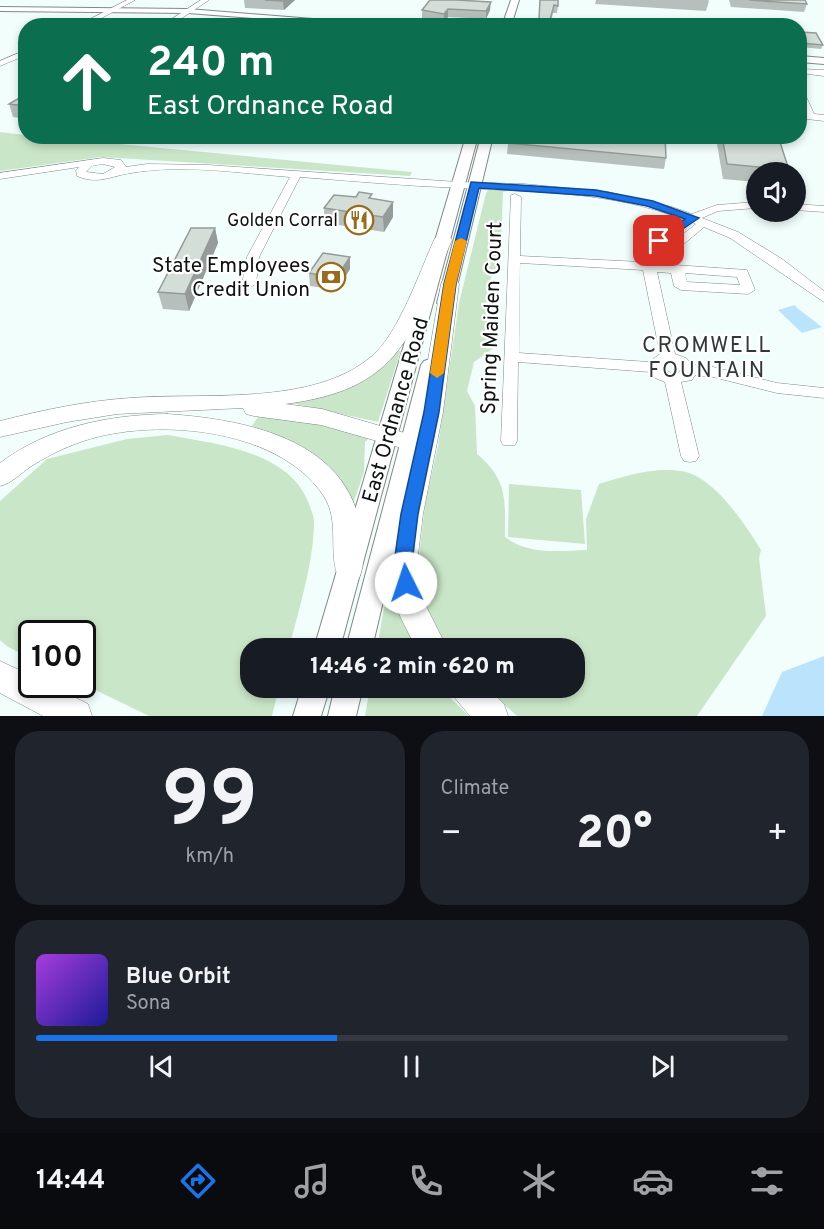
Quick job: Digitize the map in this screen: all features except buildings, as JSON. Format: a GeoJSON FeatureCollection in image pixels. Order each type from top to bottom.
{"type":"FeatureCollection","features":[{"type":"Feature","properties":{"kind":"highway"},"geometry":{"type":"LineString","coordinates":[[0,429],[46,418],[132,405],[212,402],[317,393],[339,386],[379,361],[397,338],[443,240]]}},
{"type":"Feature","properties":{"kind":"highway"},"geometry":{"type":"LineString","coordinates":[[427,638],[410,604],[403,563],[410,514],[432,412],[450,284]]}},
{"type":"Feature","properties":{"kind":"highway"},"geometry":{"type":"LineString","coordinates":[[212,402],[322,417],[399,439]]}},
{"type":"Feature","properties":{"kind":"highway"},"geometry":{"type":"LineString","coordinates":[[0,477],[27,457],[66,438],[108,426],[154,421],[188,424],[250,435],[291,450],[312,464],[329,482],[346,517],[350,535],[349,570]]}},
{"type":"Feature","properties":{"kind":"highway"},"geometry":{"type":"LineString","coordinates":[[0,676],[76,716]]}},
{"type":"Feature","properties":{"kind":"highway"},"geometry":{"type":"LineString","coordinates":[[476,698],[492,716]]}},
{"type":"Feature","properties":{"kind":"main road"},"geometry":{"type":"LineString","coordinates":[[508,18],[514,0]]}},
{"type":"Feature","properties":{"kind":"main road"},"geometry":{"type":"LineString","coordinates":[[517,18],[522,0]]}},
{"type":"Feature","properties":{"kind":"main road"},"geometry":{"type":"LineString","coordinates":[[0,10],[26,5],[267,18]]}},
{"type":"Feature","properties":{"kind":"main road"},"geometry":{"type":"LineString","coordinates":[[186,13],[243,18]]}},
{"type":"Feature","properties":{"kind":"main road"},"geometry":{"type":"LineString","coordinates":[[807,59],[822,60]]}},
{"type":"Feature","properties":{"kind":"main road","name":"East Ordnance Road"},"geometry":{"type":"LineString","coordinates":[[330,638],[349,570],[399,439],[450,284],[471,144]]}},
{"type":"Feature","properties":{"kind":"main road","name":"East Ordnance Road"},"geometry":{"type":"LineString","coordinates":[[360,638],[399,439],[443,240],[484,144]]}},
{"type":"Feature","properties":{"kind":"main road"},"geometry":{"type":"LineString","coordinates":[[307,716],[313,698]]}},
{"type":"Feature","properties":{"kind":"main road"},"geometry":{"type":"LineString","coordinates":[[342,716],[346,698]]}},
{"type":"Feature","properties":{"kind":"street"},"geometry":{"type":"LineString","coordinates":[[96,18],[132,0]]}},
{"type":"Feature","properties":{"kind":"street"},"geometry":{"type":"LineString","coordinates":[[178,18],[206,0]]}},
{"type":"Feature","properties":{"kind":"street"},"geometry":{"type":"LineString","coordinates":[[0,64],[18,56]]}},
{"type":"Feature","properties":{"kind":"street"},"geometry":{"type":"LineString","coordinates":[[807,72],[824,73]]}},
{"type":"Feature","properties":{"kind":"street"},"geometry":{"type":"LineString","coordinates":[[807,110],[810,117],[824,118]]}},
{"type":"Feature","properties":{"kind":"street"},"geometry":{"type":"LineString","coordinates":[[0,176],[108,160],[117,168]]}},
{"type":"Feature","properties":{"kind":"street"},"geometry":{"type":"LineString","coordinates":[[80,172],[82,168],[94,162]]}},
{"type":"Feature","properties":{"kind":"street"},"geometry":{"type":"LineString","coordinates":[[54,167],[97,178],[117,168],[207,168],[591,193],[649,204],[699,220],[750,244],[824,298]]}},
{"type":"Feature","properties":{"kind":"street"},"geometry":{"type":"LineString","coordinates":[[249,284],[253,257],[296,175]]}},
{"type":"Feature","properties":{"kind":"street","name":"Spring Maiden Court"},"geometry":{"type":"LineString","coordinates":[[508,441],[515,197]]}},
{"type":"Feature","properties":{"kind":"street"},"geometry":{"type":"LineString","coordinates":[[649,267],[699,220],[746,206]]}},
{"type":"Feature","properties":{"kind":"street"},"geometry":{"type":"LineString","coordinates":[[806,208],[823,210]]}},
{"type":"Feature","properties":{"kind":"street"},"geometry":{"type":"LineString","coordinates":[[513,259],[649,267],[742,273],[748,290],[681,286],[677,269]]}},
{"type":"Feature","properties":{"kind":"street"},"geometry":{"type":"LineString","coordinates":[[649,267],[668,358]]}},
{"type":"Feature","properties":{"kind":"street"},"geometry":{"type":"LineString","coordinates":[[511,357],[654,367]]}},
{"type":"Feature","properties":{"kind":"street"},"geometry":{"type":"LineString","coordinates":[[654,367],[659,359],[668,358],[682,363],[688,369],[712,372],[777,388],[824,393]]}},
{"type":"Feature","properties":{"kind":"street"},"geometry":{"type":"LineString","coordinates":[[654,367],[658,373],[672,379],[687,376],[688,369]]}},
{"type":"Feature","properties":{"kind":"street"},"geometry":{"type":"LineString","coordinates":[[672,379],[690,456]]}},
{"type":"Feature","properties":{"kind":"green space"},"geometry":{"type":"Polygon","coordinates":[[[0,132],[18,134],[18,144],[119,144],[412,172],[410,176],[101,157],[0,171],[0,132]]]}},
{"type":"Feature","properties":{"kind":"green space"},"geometry":{"type":"Polygon","coordinates":[[[488,190],[511,190],[503,192],[500,266],[493,270],[486,298],[487,306],[492,309],[497,318],[495,347],[474,362],[467,391],[475,406],[477,454],[494,473],[503,491],[505,537],[524,547],[544,551],[587,550],[586,519],[599,484],[639,473],[671,470],[693,474],[705,481],[727,502],[761,550],[759,558],[766,616],[697,716],[517,716],[497,698],[585,698],[585,638],[441,638],[430,619],[421,589],[419,557],[425,505],[438,446],[459,303],[488,190]]]}},
{"type":"Feature","properties":{"kind":"green space"},"geometry":{"type":"Polygon","coordinates":[[[397,351],[401,351],[378,422],[291,403],[345,390],[373,374],[397,351]]]}},
{"type":"Feature","properties":{"kind":"green space"},"geometry":{"type":"Polygon","coordinates":[[[261,412],[289,416],[369,438],[365,442],[364,472],[352,507],[336,476],[313,454],[285,438],[252,426],[261,412]]]}},
{"type":"Feature","properties":{"kind":"green space"},"geometry":{"type":"Polygon","coordinates":[[[168,435],[208,442],[249,453],[269,461],[286,472],[299,486],[309,504],[314,522],[312,552],[292,638],[240,638],[240,698],[276,698],[272,716],[149,716],[96,690],[96,620],[18,620],[18,652],[0,640],[0,501],[47,459],[127,439],[168,435]]]}},
{"type":"Feature","properties":{"kind":"green space"},"geometry":{"type":"Polygon","coordinates":[[[509,484],[581,490],[585,544],[508,537],[509,484]]]}},
{"type":"Feature","properties":{"kind":"green space"},"geometry":{"type":"Polygon","coordinates":[[[396,568],[415,638],[379,638],[384,608],[396,568]]]}},
{"type":"Feature","properties":{"kind":"green space"},"geometry":{"type":"Polygon","coordinates":[[[368,698],[450,698],[469,716],[365,716],[368,698]]]}},
{"type":"Feature","properties":{"kind":"water"},"geometry":{"type":"Polygon","coordinates":[[[795,305],[822,327],[802,333],[778,310],[795,305]]]}},
{"type":"Feature","properties":{"kind":"water"},"geometry":{"type":"Polygon","coordinates":[[[824,656],[824,716],[762,716],[782,672],[824,656]]]}},
{"type":"Feature","properties":{"kind":"slow traffic"},"geometry":{"type":"LineString","coordinates":[[437,373],[450,284],[461,241]]}},
{"type":"Feature","properties":{"kind":"place","name":"Golden Corral"},"geometry":{"type":"Point","coordinates":[359,220]}},
{"type":"Feature","properties":{"kind":"place","name":"State Employees Credit Union"},"geometry":{"type":"Point","coordinates":[331,277]}},
{"type":"Feature","properties":{"kind":"district","name":"CROMWELL FOUNTAIN"},"geometry":{"type":"Point","coordinates":[707,356]}},
{"type":"Feature","properties":{"kind":"route"},"geometry":{"type":"LineString","coordinates":[[406,583],[403,563],[410,514],[432,412],[450,284],[475,184],[596,193],[649,204],[693,218],[659,241]]}}]}
